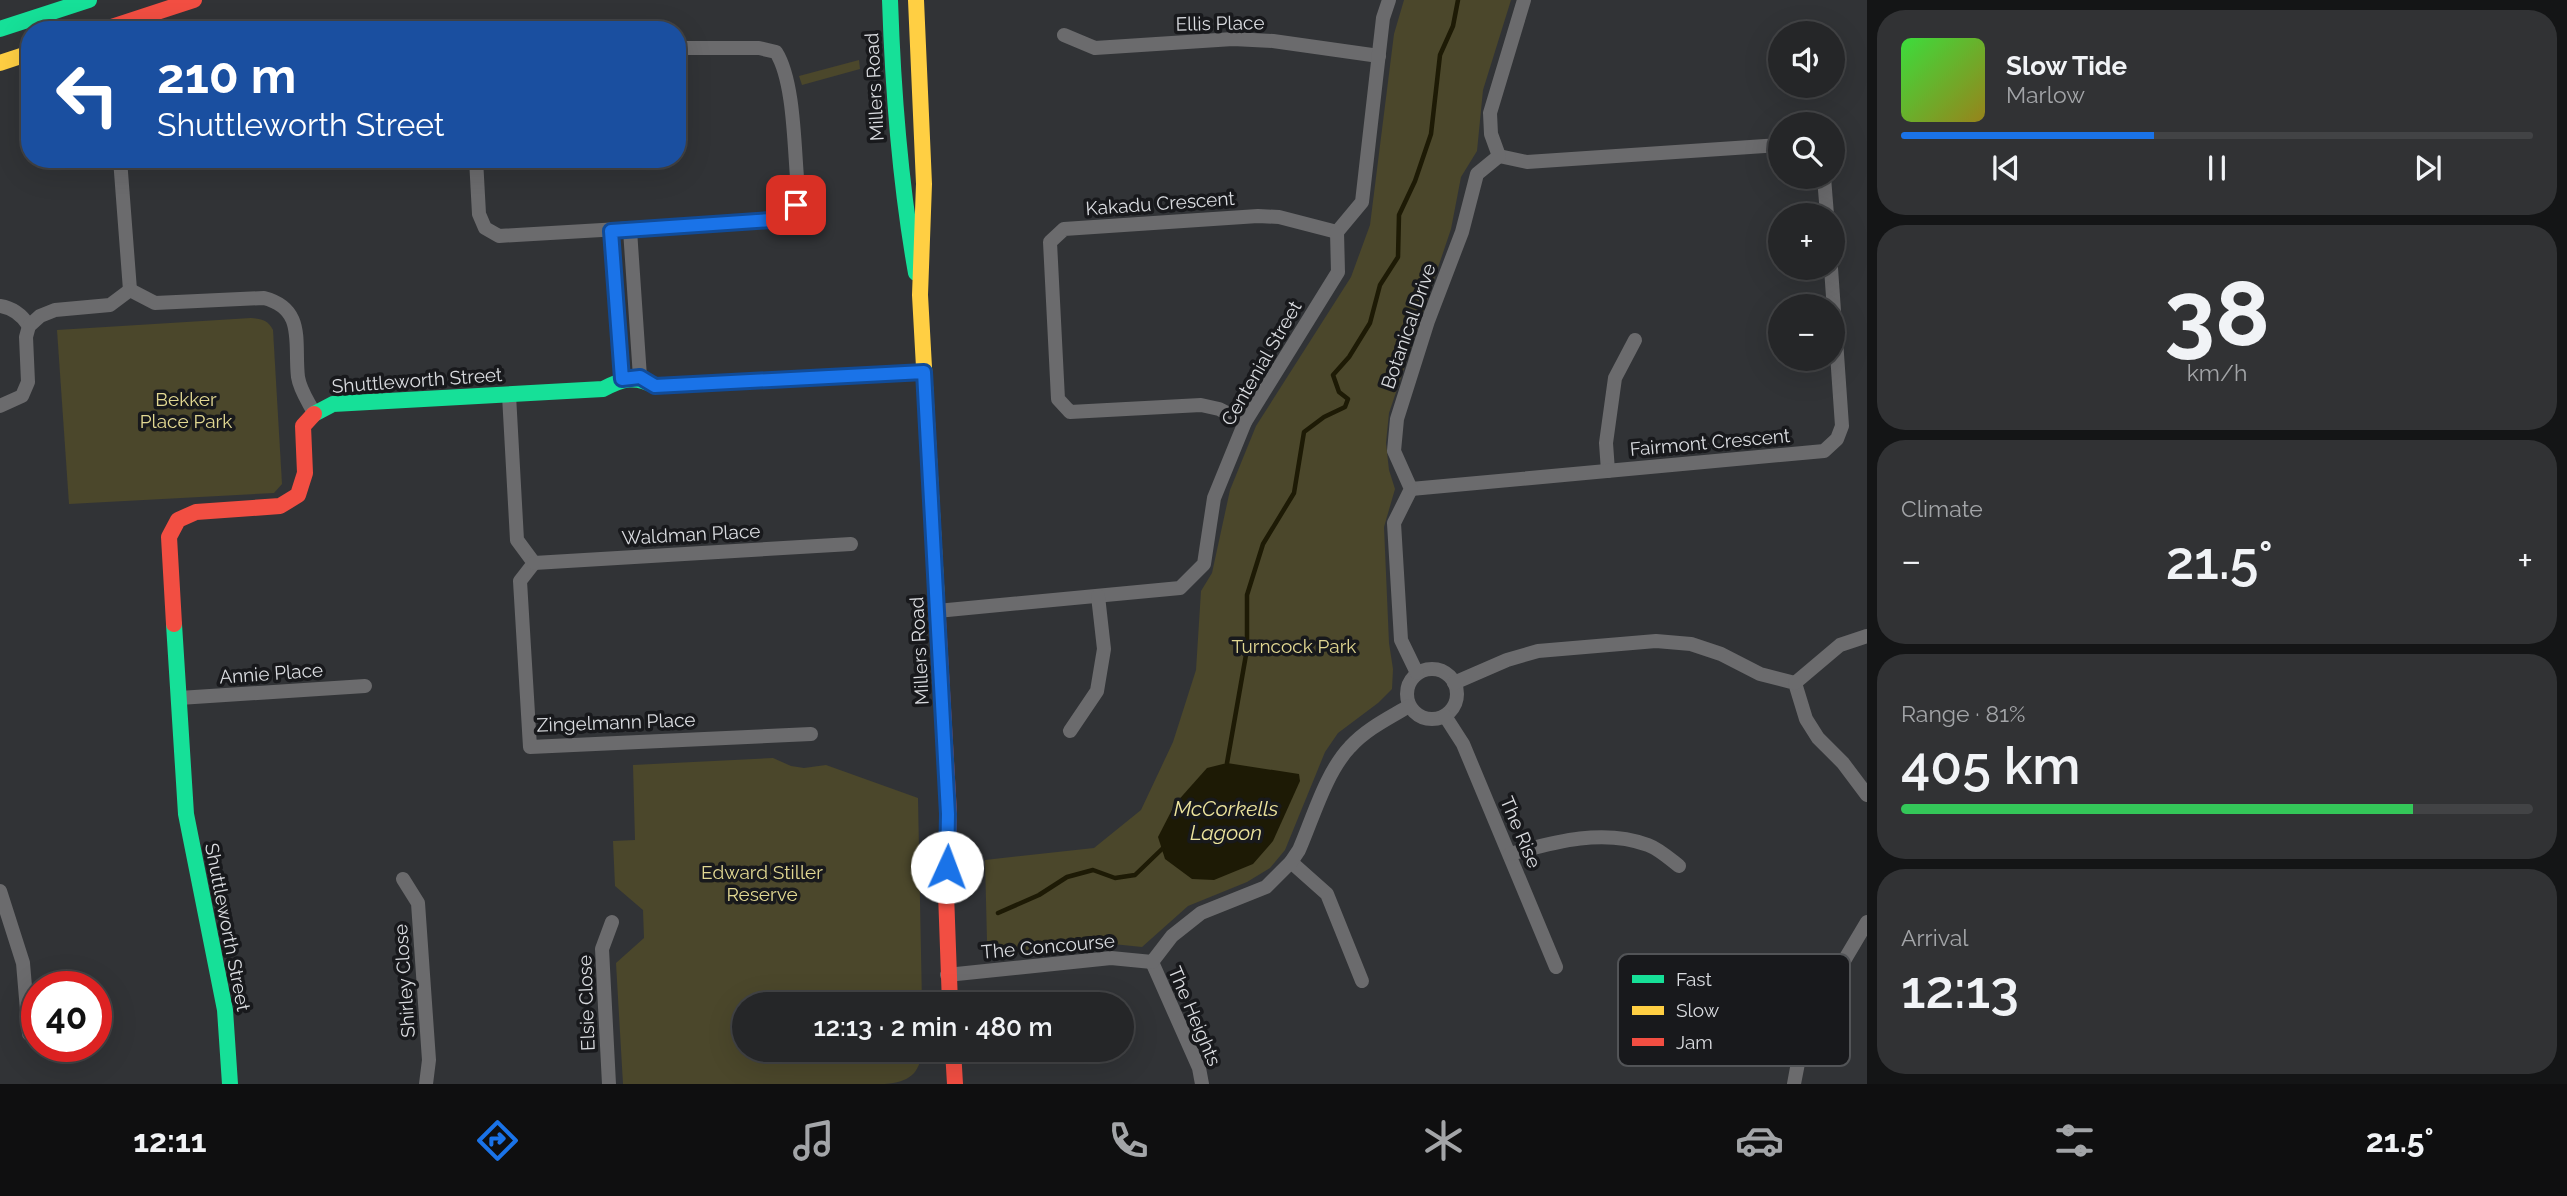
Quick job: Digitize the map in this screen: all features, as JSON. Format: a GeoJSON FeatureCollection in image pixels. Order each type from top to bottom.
{"type":"FeatureCollection","features":[{"type":"Feature","properties":{"kind":"street"},"geometry":{"type":"LineString","coordinates":[[25,21],[89,0]]}},
{"type":"Feature","properties":{"kind":"street"},"geometry":{"type":"LineString","coordinates":[[130,21],[194,0]]}},
{"type":"Feature","properties":{"kind":"street"},"geometry":{"type":"LineString","coordinates":[[879,0],[892,36]]}},
{"type":"Feature","properties":{"kind":"street","name":"Millers Road"},"geometry":{"type":"LineString","coordinates":[[890,0],[895,109],[907,230],[920,295]]}},
{"type":"Feature","properties":{"kind":"street","name":"Millers Road"},"geometry":{"type":"LineString","coordinates":[[916,0],[925,234],[920,295],[948,814],[949,992]]}},
{"type":"Feature","properties":{"kind":"street"},"geometry":{"type":"LineString","coordinates":[[1337,232],[1362,202],[1383,18],[1390,0]]}},
{"type":"Feature","properties":{"kind":"street"},"geometry":{"type":"LineString","coordinates":[[1524,0],[1490,113],[1490,134],[1499,156],[1527,162],[1768,146]]}},
{"type":"Feature","properties":{"kind":"street"},"geometry":{"type":"LineString","coordinates":[[0,29],[21,22]]}},
{"type":"Feature","properties":{"kind":"street","name":"Ellis Place"},"geometry":{"type":"LineString","coordinates":[[1064,36],[1095,48],[1233,39],[1273,41],[1379,56]]}},
{"type":"Feature","properties":{"kind":"street"},"geometry":{"type":"LineString","coordinates":[[476,168],[479,214],[485,228],[499,236],[771,220],[785,215],[796,205],[798,188],[788,84],[783,63],[776,52],[758,48],[686,48]]}},
{"type":"Feature","properties":{"kind":"street"},"geometry":{"type":"LineString","coordinates":[[0,63],[21,56]]}},
{"type":"Feature","properties":{"kind":"street","name":"Botanical Drive"},"geometry":{"type":"LineString","coordinates":[[1411,489],[1394,451],[1397,419],[1428,321],[1462,232],[1477,174],[1499,156]]}},
{"type":"Feature","properties":{"kind":"street"},"geometry":{"type":"LineString","coordinates":[[121,168],[130,290]]}},
{"type":"Feature","properties":{"kind":"street","name":"Kakadu Crescent"},"geometry":{"type":"LineString","coordinates":[[1245,422],[1219,409],[1201,405],[1070,412],[1058,399],[1050,242],[1064,229],[1258,216],[1279,217],[1337,232]]}},
{"type":"Feature","properties":{"kind":"street"},"geometry":{"type":"LineString","coordinates":[[629,230],[640,377]]}},
{"type":"Feature","properties":{"kind":"street"},"geometry":{"type":"LineString","coordinates":[[611,231],[622,379]]}},
{"type":"Feature","properties":{"kind":"street","name":"Centenial Street"},"geometry":{"type":"LineString","coordinates":[[937,611],[1180,588],[1204,564],[1214,498],[1245,422],[1338,272],[1337,232]]}},
{"type":"Feature","properties":{"kind":"street","name":"Fairmont Crescent"},"geometry":{"type":"LineString","coordinates":[[1411,489],[1824,451],[1837,439],[1842,426],[1832,280]]}},
{"type":"Feature","properties":{"kind":"street"},"geometry":{"type":"LineString","coordinates":[[0,407],[22,396],[27,382],[26,337],[29,326],[40,316],[55,310],[110,305],[130,290]]}},
{"type":"Feature","properties":{"kind":"street"},"geometry":{"type":"LineString","coordinates":[[130,290],[155,303],[264,298],[277,301],[288,309],[295,323],[299,378],[314,413]]}},
{"type":"Feature","properties":{"kind":"street"},"geometry":{"type":"LineString","coordinates":[[0,306],[22,316],[29,326]]}},
{"type":"Feature","properties":{"kind":"street"},"geometry":{"type":"LineString","coordinates":[[1608,471],[1606,443],[1615,378],[1636,340]]}},
{"type":"Feature","properties":{"kind":"street","name":"Shuttleworth Street"},"geometry":{"type":"LineString","coordinates":[[230,1084],[225,1010],[189,832],[169,537],[178,520],[196,512],[280,506],[298,495],[305,473],[303,426],[314,413],[334,404],[603,389],[622,379],[640,377],[655,386],[924,372]]}},
{"type":"Feature","properties":{"kind":"street"},"geometry":{"type":"LineString","coordinates":[[509,395],[517,540],[534,563]]}},
{"type":"Feature","properties":{"kind":"street"},"geometry":{"type":"LineString","coordinates":[[1411,489],[1394,523],[1401,639],[1418,673]]}},
{"type":"Feature","properties":{"kind":"street","name":"Waldman Place"},"geometry":{"type":"LineString","coordinates":[[534,563],[851,544]]}},
{"type":"Feature","properties":{"kind":"street","name":"Zingelmann Place"},"geometry":{"type":"LineString","coordinates":[[534,563],[520,581],[530,747],[811,734]]}},
{"type":"Feature","properties":{"kind":"street"},"geometry":{"type":"LineString","coordinates":[[1070,732],[1097,691],[1104,649],[1098,596]]}},
{"type":"Feature","properties":{"kind":"street"},"geometry":{"type":"LineString","coordinates":[[1795,683],[1840,645],[1867,636]]}},
{"type":"Feature","properties":{"kind":"street"},"geometry":{"type":"LineString","coordinates":[[1454,683],[1507,660],[1538,651],[1656,641],[1691,644],[1721,654],[1760,674],[1795,683]]}},
{"type":"Feature","properties":{"kind":"street"},"geometry":{"type":"LineString","coordinates":[[1435,669],[1447,673],[1454,683],[1456,701],[1445,716],[1425,719],[1409,706],[1407,688],[1418,673],[1435,669]]}},
{"type":"Feature","properties":{"kind":"street"},"geometry":{"type":"LineString","coordinates":[[1795,683],[1806,719],[1818,738],[1843,763],[1867,795]]}},
{"type":"Feature","properties":{"kind":"street","name":"Annie Place"},"geometry":{"type":"LineString","coordinates":[[179,698],[365,686]]}},
{"type":"Feature","properties":{"kind":"street"},"geometry":{"type":"LineString","coordinates":[[1152,962],[1172,936],[1201,913],[1266,887],[1299,850],[1335,768],[1350,746],[1369,730],[1409,706]]}},
{"type":"Feature","properties":{"kind":"street","name":"The Rise"},"geometry":{"type":"LineString","coordinates":[[1445,716],[1462,744],[1556,967]]}},
{"type":"Feature","properties":{"kind":"street"},"geometry":{"type":"LineString","coordinates":[[1510,854],[1549,843],[1583,838],[1621,837],[1651,845],[1679,866]]}},
{"type":"Feature","properties":{"kind":"street"},"geometry":{"type":"LineString","coordinates":[[1291,862],[1327,894],[1362,981]]}},
{"type":"Feature","properties":{"kind":"street","name":"Shirley Close"},"geometry":{"type":"LineString","coordinates":[[403,879],[418,903],[429,1060],[426,1084]]}},
{"type":"Feature","properties":{"kind":"street"},"geometry":{"type":"LineString","coordinates":[[0,891],[24,971]]}},
{"type":"Feature","properties":{"kind":"street","name":"Elsie Close"},"geometry":{"type":"LineString","coordinates":[[609,1084],[602,949],[612,922]]}},
{"type":"Feature","properties":{"kind":"street"},"geometry":{"type":"LineString","coordinates":[[1848,954],[1867,922]]}},
{"type":"Feature","properties":{"kind":"street","name":"The Concourse"},"geometry":{"type":"LineString","coordinates":[[947,975],[1111,958],[1152,962]]}},
{"type":"Feature","properties":{"kind":"street","name":"The Heights"},"geometry":{"type":"LineString","coordinates":[[1152,962],[1199,1068],[1202,1084]]}},
{"type":"Feature","properties":{"kind":"street"},"geometry":{"type":"LineString","coordinates":[[954,1062],[955,1084]]}},
{"type":"Feature","properties":{"kind":"street"},"geometry":{"type":"LineString","coordinates":[[1794,1084],[1798,1066]]}},
{"type":"Feature","properties":{"kind":"green space","name":"Turncock Park"},"geometry":{"type":"Polygon","coordinates":[[[1404,0],[1511,0],[1483,90],[1477,151],[1461,177],[1451,229],[1389,413],[1386,443],[1389,470],[1395,489],[1384,527],[1392,689],[1338,733],[1325,752],[1285,850],[1270,868],[1247,882],[1188,906],[1142,947],[1113,944],[997,955],[987,941],[985,860],[1094,848],[1141,810],[1173,742],[1196,670],[1201,591],[1212,573],[1230,490],[1256,426],[1351,277],[1370,225],[1394,34],[1404,0]]]}},
{"type":"Feature","properties":{"kind":"green space"},"geometry":{"type":"Polygon","coordinates":[[[859,60],[860,69],[802,85],[799,76],[859,60]]]}},
{"type":"Feature","properties":{"kind":"green space","name":"Bekker Place Park"},"geometry":{"type":"Polygon","coordinates":[[[251,318],[264,321],[273,330],[282,484],[274,493],[69,504],[57,330],[251,318]]]}},
{"type":"Feature","properties":{"kind":"green space","name":"Edward Stiller Reserve"},"geometry":{"type":"Polygon","coordinates":[[[773,758],[804,768],[826,765],[918,798],[922,992],[732,992],[732,1062],[920,1062],[912,1075],[901,1081],[885,1084],[623,1084],[616,963],[644,938],[643,910],[615,886],[613,841],[635,840],[633,765],[773,758]]]}},
{"type":"Feature","properties":{"kind":"water","name":"McCorkells Lagoon"},"geometry":{"type":"Polygon","coordinates":[[[1227,763],[1299,774],[1300,781],[1273,841],[1253,864],[1214,880],[1192,879],[1165,859],[1158,837],[1175,804],[1207,768],[1227,763]]]}},
{"type":"Feature","properties":{"kind":"waterway"},"geometry":{"type":"LineString","coordinates":[[1227,763],[1247,649],[1247,595],[1263,544],[1294,493],[1304,432],[1324,417],[1345,407],[1348,399],[1339,392],[1333,375],[1349,357],[1370,323],[1380,285],[1398,257],[1399,215],[1415,181],[1431,134],[1440,55],[1453,26],[1458,0]]}},
{"type":"Feature","properties":{"kind":"waterway"},"geometry":{"type":"LineString","coordinates":[[998,913],[1039,895],[1067,877],[1093,870],[1115,878],[1135,875],[1162,849]]}},
{"type":"Feature","properties":{"kind":"traffic: fast"},"geometry":{"type":"LineString","coordinates":[[25,21],[89,0]]}},
{"type":"Feature","properties":{"kind":"traffic: fast"},"geometry":{"type":"LineString","coordinates":[[890,0],[898,137],[916,273]]}},
{"type":"Feature","properties":{"kind":"traffic: fast"},"geometry":{"type":"LineString","coordinates":[[0,29],[21,22]]}},
{"type":"Feature","properties":{"kind":"traffic: fast"},"geometry":{"type":"LineString","coordinates":[[314,414],[333,404],[603,389],[635,379],[655,386],[924,372]]}},
{"type":"Feature","properties":{"kind":"traffic: fast"},"geometry":{"type":"LineString","coordinates":[[174,624],[186,814],[225,1010],[230,1084]]}},
{"type":"Feature","properties":{"kind":"traffic: slow"},"geometry":{"type":"LineString","coordinates":[[916,0],[924,184],[920,295],[937,602]]}},
{"type":"Feature","properties":{"kind":"traffic: slow"},"geometry":{"type":"LineString","coordinates":[[0,63],[21,56]]}},
{"type":"Feature","properties":{"kind":"traffic: jam"},"geometry":{"type":"LineString","coordinates":[[130,21],[194,0]]}},
{"type":"Feature","properties":{"kind":"traffic: jam"},"geometry":{"type":"LineString","coordinates":[[174,624],[169,537],[178,520],[196,512],[280,506],[298,495],[305,473],[303,426],[314,414]]}},
{"type":"Feature","properties":{"kind":"traffic: jam"},"geometry":{"type":"LineString","coordinates":[[937,602],[949,814],[946,893],[950,992]]}},
{"type":"Feature","properties":{"kind":"traffic: jam"},"geometry":{"type":"LineString","coordinates":[[954,1062],[955,1084]]}},
{"type":"Feature","properties":{"kind":"route"},"geometry":{"type":"LineString","coordinates":[[796,205],[785,215],[771,220],[611,231],[622,379],[640,377],[655,386],[924,372],[948,814],[947,867]]}}]}
